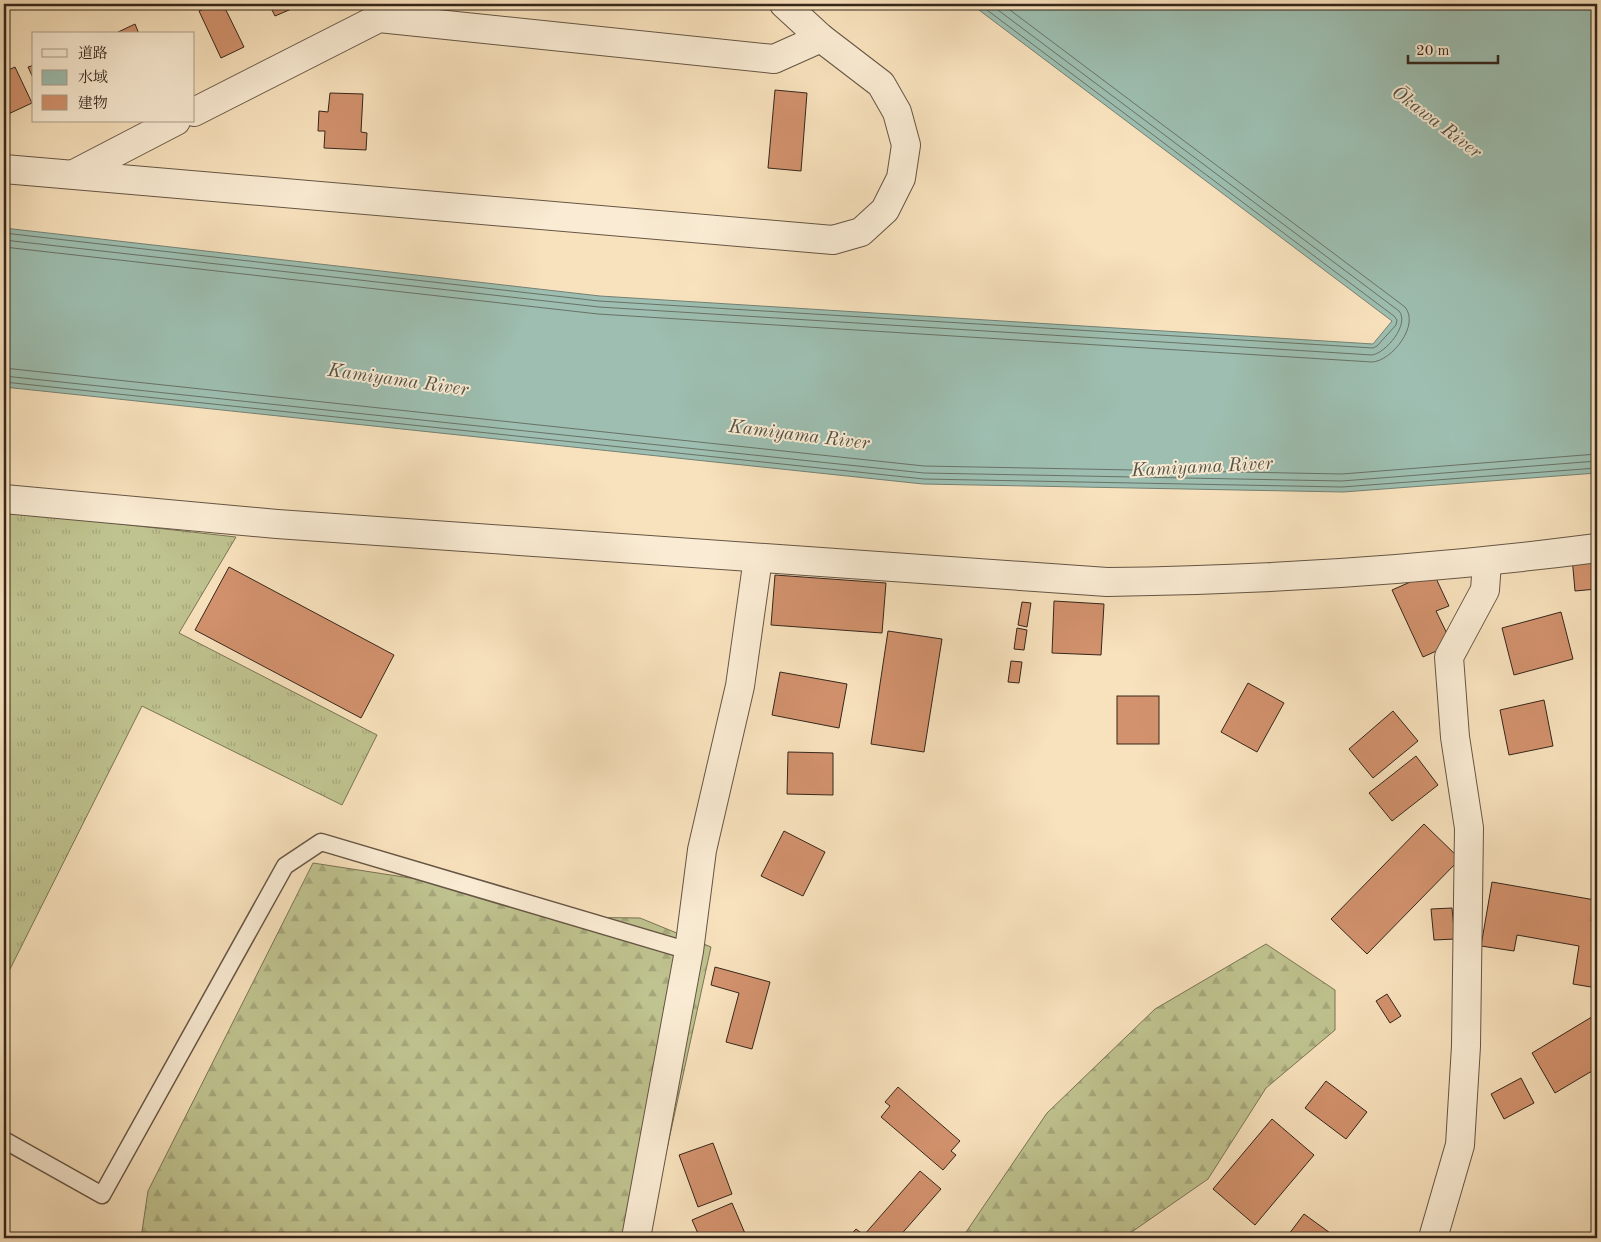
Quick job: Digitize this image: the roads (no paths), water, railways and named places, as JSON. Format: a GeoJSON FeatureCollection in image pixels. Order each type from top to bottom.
{"type":"FeatureCollection","features":[{"type":"Feature","properties":{"kind":"street"},"geometry":{"type":"LineString","coordinates":[[4,169],[833,240],[861,232],[885,210],[901,178],[906,145],[897,112],[881,84],[820,38],[784,4]]}},
{"type":"Feature","properties":{"kind":"street"},"geometry":{"type":"LineString","coordinates":[[195,111],[375,11],[774,59],[820,38]]}},
{"type":"Feature","properties":{"kind":"street"},"geometry":{"type":"LineString","coordinates":[[74,174],[174,122]]}},
{"type":"Feature","properties":{"kind":"street"},"geometry":{"type":"LineString","coordinates":[[4,499],[277,524],[1107,582],[1218,581],[1487,562],[1597,548]]}},
{"type":"Feature","properties":{"kind":"street"},"geometry":{"type":"LineString","coordinates":[[636,1238],[689,951],[702,850],[740,686],[758,558]]}},
{"type":"Feature","properties":{"kind":"street"},"geometry":{"type":"LineString","coordinates":[[1433,1238],[1460,1146],[1466,1046],[1469,828],[1456,737],[1449,657],[1485,590],[1487,562]]}},
{"type":"Feature","properties":{"kind":"lane"},"geometry":{"type":"LineString","coordinates":[[4,1140],[102,1195],[285,866],[321,842],[689,951]]}},
{"type":"Feature","properties":{"kind":"water"},"geometry":{"type":"Polygon","coordinates":[[[971,4],[1597,4],[1597,473],[1343,492],[923,484],[4,387],[4,228],[600,296],[1373,344],[1392,321],[971,4]]]}},
{"type":"Feature","properties":{"kind":"water label","name":"Ōkawa River"},"geometry":{"type":"Point","coordinates":[1436,123]}},
{"type":"Feature","properties":{"kind":"water label","name":"Kamiyama River"},"geometry":{"type":"Point","coordinates":[398,381]}},
{"type":"Feature","properties":{"kind":"water label","name":"Kamiyama River"},"geometry":{"type":"Point","coordinates":[799,436]}},
{"type":"Feature","properties":{"kind":"water label","name":"Kamiyama River"},"geometry":{"type":"Point","coordinates":[1202,468]}}]}
